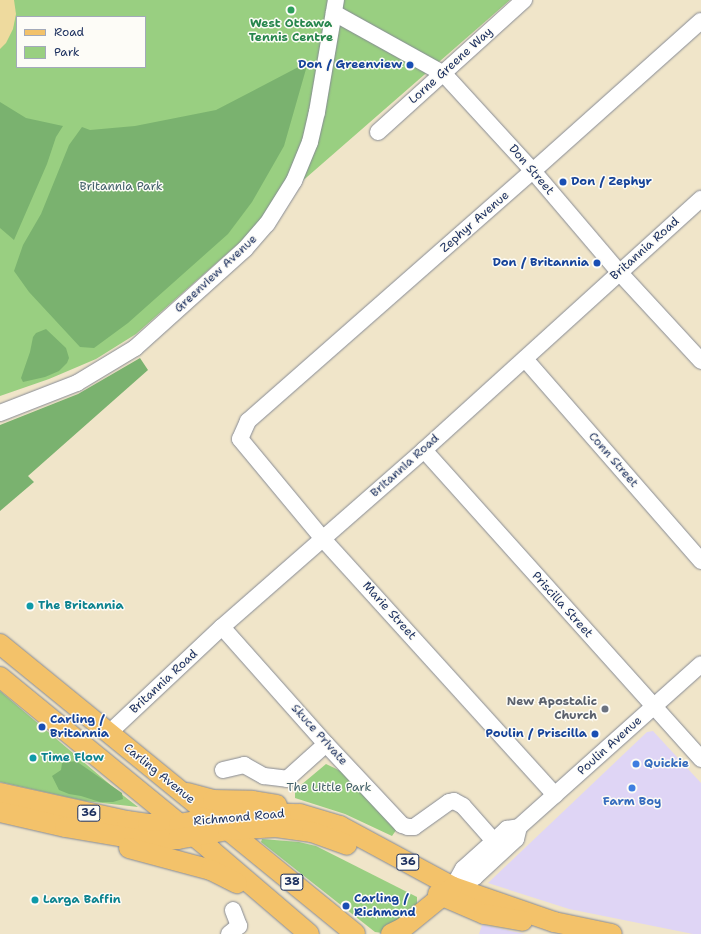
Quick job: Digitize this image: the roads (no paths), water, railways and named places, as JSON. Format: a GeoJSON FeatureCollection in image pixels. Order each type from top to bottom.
{"type":"FeatureCollection","features":[{"type":"Feature","properties":{"kind":"main road","name":"Carling Avenue"},"geometry":{"type":"LineString","coordinates":[[0,644],[355,933]]}},
{"type":"Feature","properties":{"kind":"main road","name":"38"},"geometry":{"type":"LineString","coordinates":[[0,677],[195,837],[304,930]]}},
{"type":"Feature","properties":{"kind":"main road"},"geometry":{"type":"LineString","coordinates":[[168,781],[191,795],[203,799],[260,802],[282,806],[300,814]]}},
{"type":"Feature","properties":{"kind":"main road","name":"Richmond Road"},"geometry":{"type":"LineString","coordinates":[[0,793],[126,821],[155,824],[221,824],[299,829],[325,835],[448,891],[554,922],[612,934]]}},
{"type":"Feature","properties":{"kind":"main road","name":"Richmond Road"},"geometry":{"type":"LineString","coordinates":[[0,812],[65,827],[149,840],[195,837],[221,824],[266,813],[300,814],[340,826],[448,891]]}},
{"type":"Feature","properties":{"kind":"main road"},"geometry":{"type":"LineString","coordinates":[[65,827],[116,845],[201,866],[220,873],[236,882],[264,904],[304,930]]}},
{"type":"Feature","properties":{"kind":"main road","name":"Poulin Avenue"},"geometry":{"type":"LineString","coordinates":[[398,932],[448,891]]}},
{"type":"Feature","properties":{"kind":"street","name":"Lorne Greene Way"},"geometry":{"type":"LineString","coordinates":[[378,132],[444,74],[524,0]]}},
{"type":"Feature","properties":{"kind":"street","name":"Don Street"},"geometry":{"type":"LineString","coordinates":[[335,7],[444,74],[533,172],[619,272],[701,361]]}},
{"type":"Feature","properties":{"kind":"street","name":"Greenview Avenue"},"geometry":{"type":"LineString","coordinates":[[0,413],[77,383],[135,348],[244,249],[267,224],[294,181],[310,142],[317,112],[335,7]]}},
{"type":"Feature","properties":{"kind":"street","name":"Zephyr Avenue"},"geometry":{"type":"LineString","coordinates":[[248,421],[533,172],[701,21]]}},
{"type":"Feature","properties":{"kind":"street","name":"Britannia Road"},"geometry":{"type":"LineString","coordinates":[[109,733],[222,628],[424,450],[701,199]]}},
{"type":"Feature","properties":{"kind":"street","name":"Conn Street"},"geometry":{"type":"LineString","coordinates":[[524,359],[701,561]]}},
{"type":"Feature","properties":{"kind":"street","name":"Marie Street"},"geometry":{"type":"LineString","coordinates":[[248,421],[240,439],[323,539],[555,795]]}},
{"type":"Feature","properties":{"kind":"street","name":"Priscilla Street"},"geometry":{"type":"LineString","coordinates":[[424,450],[701,759]]}},
{"type":"Feature","properties":{"kind":"street","name":"Skuce Private"},"geometry":{"type":"LineString","coordinates":[[222,628],[326,744],[397,820],[408,827],[414,826],[449,802],[454,801],[463,806],[494,841]]}},
{"type":"Feature","properties":{"kind":"street","name":"Poulin Avenue"},"geometry":{"type":"LineString","coordinates":[[448,891],[463,869],[507,829],[518,827],[701,664]]}},
{"type":"Feature","properties":{"kind":"street"},"geometry":{"type":"LineString","coordinates":[[223,770],[244,765],[264,776],[287,779],[326,744]]}},
{"type":"Feature","properties":{"kind":"street","name":"Poulin Avenue"},"geometry":{"type":"LineString","coordinates":[[448,891],[475,877],[516,839],[518,827]]}},
{"type":"Feature","properties":{"kind":"street"},"geometry":{"type":"LineString","coordinates":[[229,934],[239,926],[233,910]]}},
{"type":"Feature","properties":{"kind":"place","name":"West Ottawa Tennis Centre"},"geometry":{"type":"Point","coordinates":[291,10]}},
{"type":"Feature","properties":{"kind":"place","name":"Don / Greenview"},"geometry":{"type":"Point","coordinates":[410,65]}},
{"type":"Feature","properties":{"kind":"place","name":"Don / Zephyr"},"geometry":{"type":"Point","coordinates":[563,182]}},
{"type":"Feature","properties":{"kind":"place","name":"Don / Britannia"},"geometry":{"type":"Point","coordinates":[597,263]}},
{"type":"Feature","properties":{"kind":"place","name":"The Britannia"},"geometry":{"type":"Point","coordinates":[30,606]}},
{"type":"Feature","properties":{"kind":"place","name":"New Apostalic Church"},"geometry":{"type":"Point","coordinates":[605,709]}},
{"type":"Feature","properties":{"kind":"place","name":"Carling / Britannia"},"geometry":{"type":"Point","coordinates":[42,727]}},
{"type":"Feature","properties":{"kind":"place","name":"Poulin / Priscilla"},"geometry":{"type":"Point","coordinates":[595,734]}},
{"type":"Feature","properties":{"kind":"place","name":"Time Flow"},"geometry":{"type":"Point","coordinates":[33,758]}},
{"type":"Feature","properties":{"kind":"place","name":"Quickie"},"geometry":{"type":"Point","coordinates":[636,764]}},
{"type":"Feature","properties":{"kind":"place","name":"Farm Boy"},"geometry":{"type":"Point","coordinates":[632,788]}},
{"type":"Feature","properties":{"kind":"place","name":"Larga Baffin"},"geometry":{"type":"Point","coordinates":[35,900]}},
{"type":"Feature","properties":{"kind":"place","name":"Carling / Richmond"},"geometry":{"type":"Point","coordinates":[346,906]}},
{"type":"Feature","properties":{"kind":"park label","name":"Britannia Park"},"geometry":{"type":"Point","coordinates":[121,187]}},
{"type":"Feature","properties":{"kind":"park label","name":"The Little Park"},"geometry":{"type":"Point","coordinates":[329,788]}}]}
